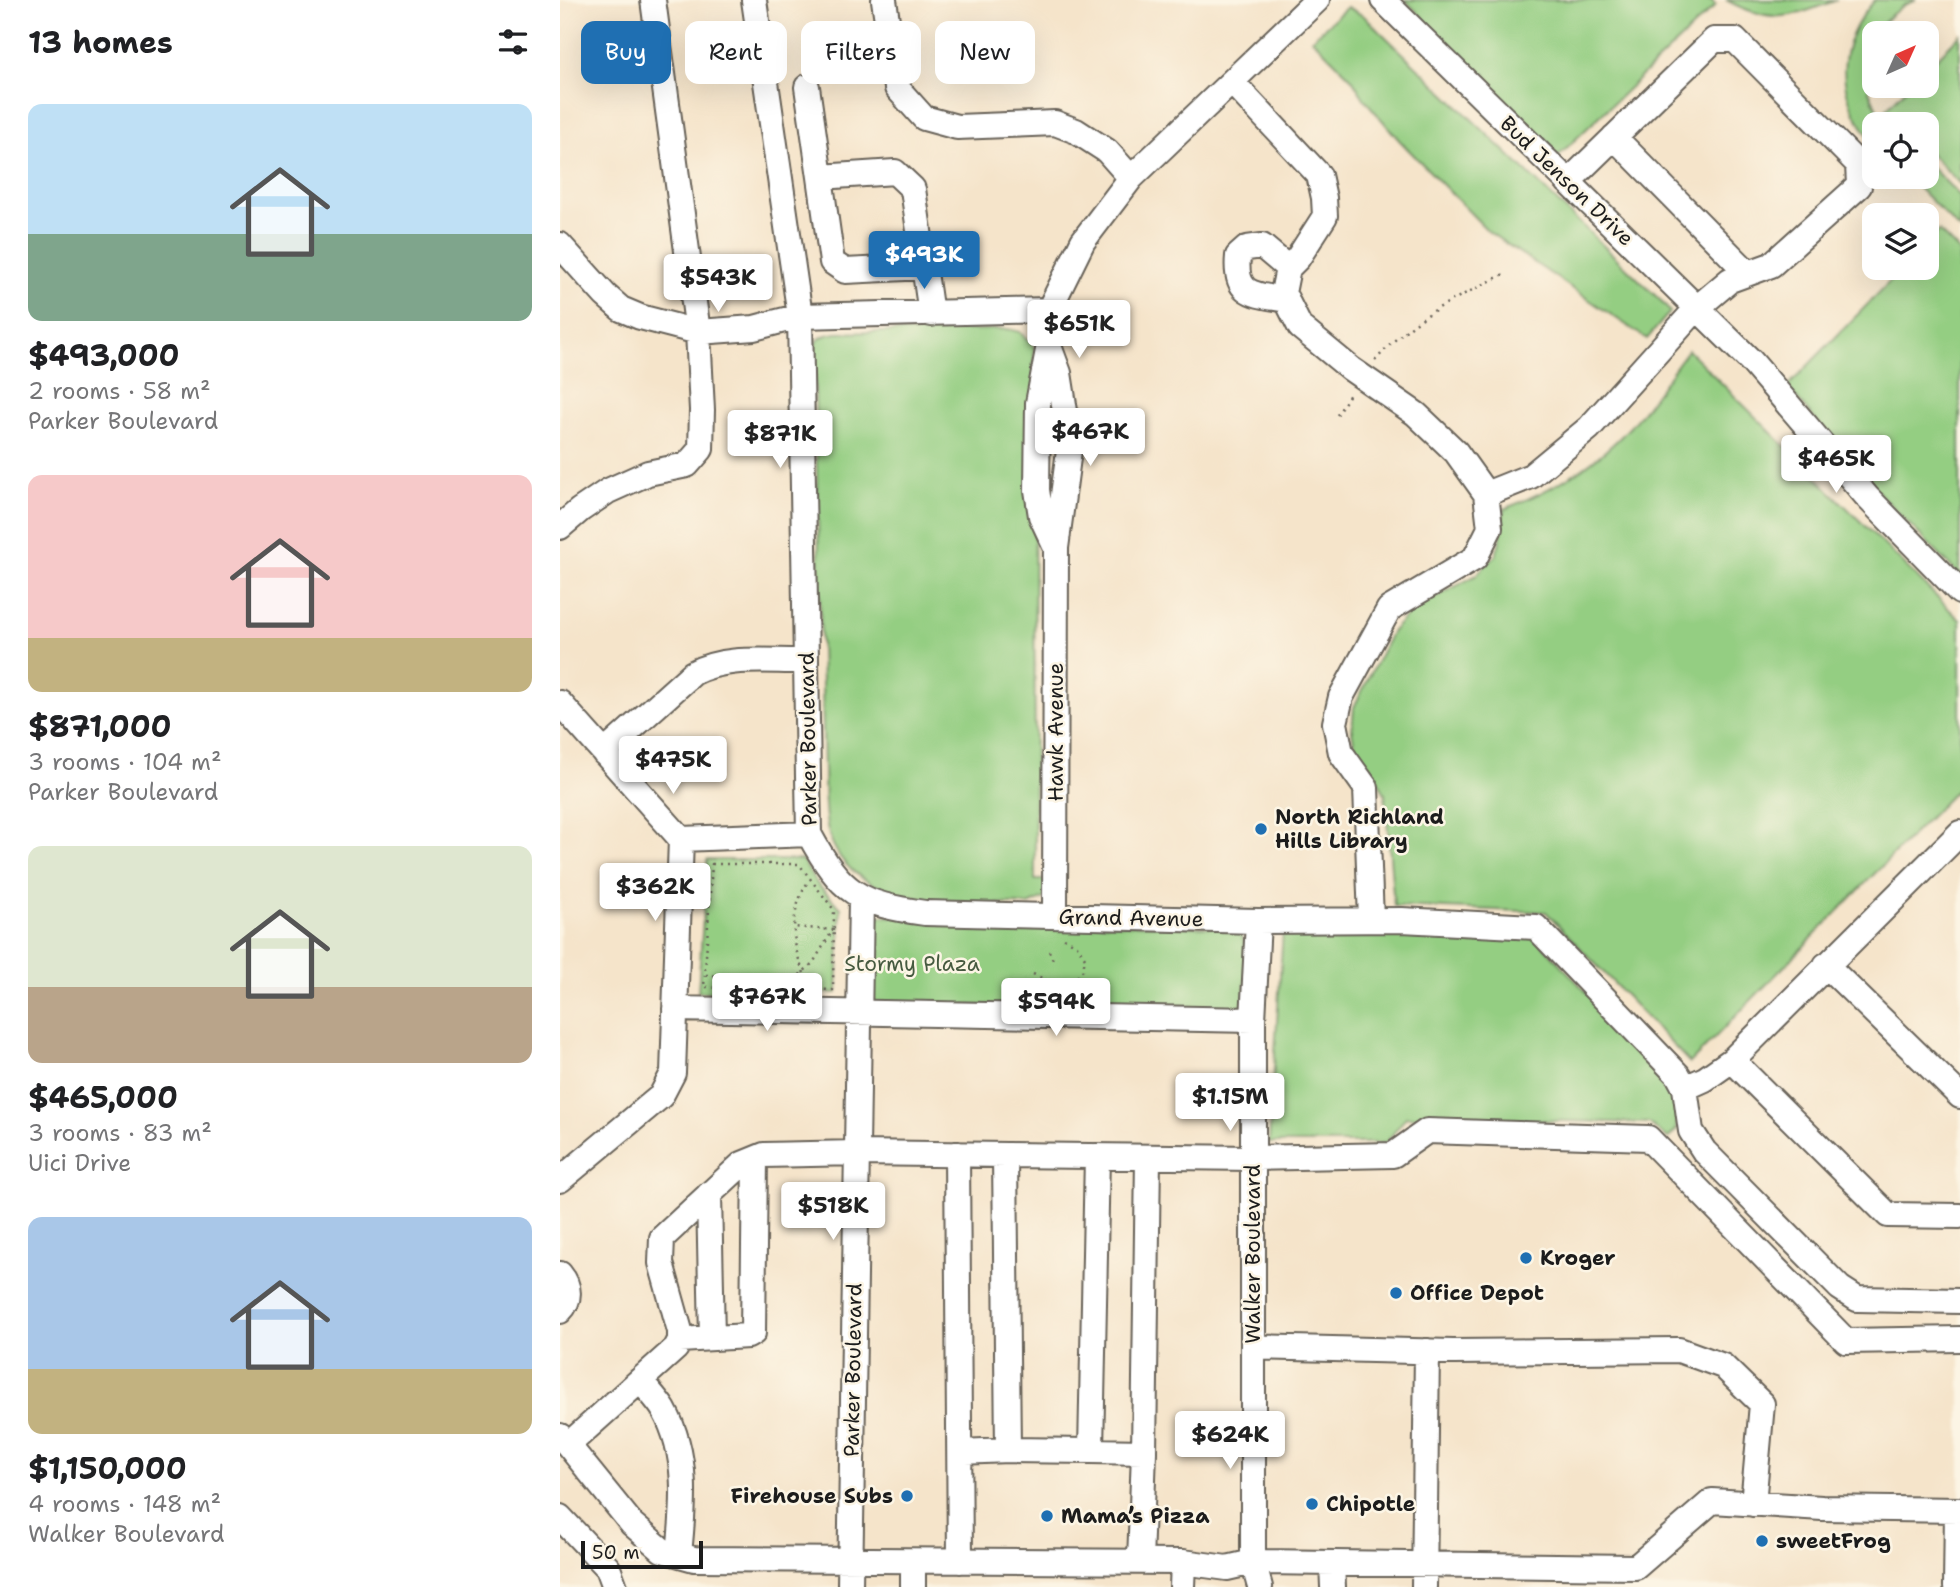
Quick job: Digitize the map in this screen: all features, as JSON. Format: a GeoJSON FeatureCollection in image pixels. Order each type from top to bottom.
{"type":"FeatureCollection","features":[{"type":"Feature","properties":{"kind":"street"},"geometry":{"type":"LineString","coordinates":[[560,527],[608,491],[648,473],[687,465],[701,449],[698,332],[653,0]]}},
{"type":"Feature","properties":{"kind":"street","name":"Parker Boulevard"},"geometry":{"type":"LineString","coordinates":[[754,0],[800,316],[809,834],[826,866],[861,898],[849,1587]]}},
{"type":"Feature","properties":{"kind":"street"},"geometry":{"type":"LineString","coordinates":[[884,0],[897,88],[924,118],[957,127],[1055,124],[1076,131],[1107,151],[1131,178]]}},
{"type":"Feature","properties":{"kind":"street","name":"Hawk Avenue"},"geometry":{"type":"LineString","coordinates":[[1056,548],[1041,516],[1037,490],[1038,403],[1049,345],[1049,310],[1083,241],[1131,178],[1317,0]]}},
{"type":"Feature","properties":{"kind":"street","name":"Bud Jenson Drive"},"geometry":{"type":"LineString","coordinates":[[1383,0],[1751,362],[1868,498],[1960,592]]}},
{"type":"Feature","properties":{"kind":"street"},"geometry":{"type":"LineString","coordinates":[[1486,495],[1531,476],[1589,428],[1697,308],[1730,280],[1771,265],[1859,186],[1858,164],[1735,40],[1714,40],[1568,182]]}},
{"type":"Feature","properties":{"kind":"street"},"geometry":{"type":"LineString","coordinates":[[1232,82],[1319,175],[1325,216],[1298,258],[1288,268],[1283,293],[1300,327],[1362,377],[1416,414],[1456,452],[1486,495],[1490,528],[1475,558],[1389,609],[1341,697],[1335,723],[1341,753],[1366,788],[1371,920]]}},
{"type":"Feature","properties":{"kind":"street"},"geometry":{"type":"LineString","coordinates":[[807,87],[832,262],[845,271],[925,267]]}},
{"type":"Feature","properties":{"kind":"street"},"geometry":{"type":"LineString","coordinates":[[1614,136],[1748,273]]}},
{"type":"Feature","properties":{"kind":"street"},"geometry":{"type":"LineString","coordinates":[[820,177],[895,172],[913,189],[930,314]]}},
{"type":"Feature","properties":{"kind":"street"},"geometry":{"type":"LineString","coordinates":[[560,245],[604,295],[621,309],[640,317],[698,332],[754,328],[800,316],[1049,310]]}},
{"type":"Feature","properties":{"kind":"street"},"geometry":{"type":"LineString","coordinates":[[1287,300],[1257,295],[1242,286],[1236,274],[1238,256],[1247,248],[1262,246],[1288,268]]}},
{"type":"Feature","properties":{"kind":"street","name":"Hawk Avenue"},"geometry":{"type":"LineString","coordinates":[[1049,345],[1059,373],[1070,443],[1056,548],[1057,926]]}},
{"type":"Feature","properties":{"kind":"street"},"geometry":{"type":"LineString","coordinates":[[604,753],[693,673],[702,668],[743,662],[806,661]]}},
{"type":"Feature","properties":{"kind":"street"},"geometry":{"type":"LineString","coordinates":[[560,703],[681,839],[673,1073],[661,1096],[560,1180]]}},
{"type":"Feature","properties":{"kind":"street"},"geometry":{"type":"LineString","coordinates":[[1960,833],[1732,1060],[1705,1079],[1685,1088],[1691,1131],[1704,1151],[1840,1288],[1857,1299],[1960,1301]]}},
{"type":"Feature","properties":{"kind":"street"},"geometry":{"type":"LineString","coordinates":[[681,839],[809,834]]}},
{"type":"Feature","properties":{"kind":"street","name":"Grand Avenue"},"geometry":{"type":"LineString","coordinates":[[861,898],[890,908],[925,913],[1057,926],[1258,920],[1402,920],[1536,927],[1678,1074],[1685,1088]]}},
{"type":"Feature","properties":{"kind":"street","name":"Walker Boulevard"},"geometry":{"type":"LineString","coordinates":[[1258,920],[1253,1020],[1253,1562],[1260,1587]]}},
{"type":"Feature","properties":{"kind":"street"},"geometry":{"type":"LineString","coordinates":[[1826,965],[1960,1096]]}},
{"type":"Feature","properties":{"kind":"street"},"geometry":{"type":"LineString","coordinates":[[675,1009],[1253,1020]]}},
{"type":"Feature","properties":{"kind":"street"},"geometry":{"type":"LineString","coordinates":[[1732,1060],[1888,1215],[1960,1216]]}},
{"type":"Feature","properties":{"kind":"street"},"geometry":{"type":"LineString","coordinates":[[1956,1587],[1958,1510],[1822,1508],[1712,1501],[1636,1567],[1597,1577],[1333,1575],[1253,1562],[1227,1568],[1183,1562],[1140,1561],[694,1559],[662,1550],[632,1524],[564,1441],[676,1348],[680,1331],[661,1263],[662,1238],[742,1164],[764,1155],[857,1153],[1252,1158],[1393,1155],[1427,1130],[1648,1138],[1846,1341],[1960,1339]]}},
{"type":"Feature","properties":{"kind":"street"},"geometry":{"type":"LineString","coordinates":[[957,1154],[960,1561]]}},
{"type":"Feature","properties":{"kind":"street"},"geometry":{"type":"LineString","coordinates":[[1005,1155],[1008,1450]]}},
{"type":"Feature","properties":{"kind":"street"},"geometry":{"type":"LineString","coordinates":[[1091,1451],[1097,1156]]}},
{"type":"Feature","properties":{"kind":"street"},"geometry":{"type":"LineString","coordinates":[[1140,1561],[1148,1157]]}},
{"type":"Feature","properties":{"kind":"street"},"geometry":{"type":"LineString","coordinates":[[680,1340],[748,1336],[753,1333],[755,1159]]}},
{"type":"Feature","properties":{"kind":"street"},"geometry":{"type":"LineString","coordinates":[[709,1194],[712,1338]]}},
{"type":"Feature","properties":{"kind":"street"},"geometry":{"type":"LineString","coordinates":[[560,1274],[569,1295],[566,1306],[560,1311]]}},
{"type":"Feature","properties":{"kind":"street"},"geometry":{"type":"LineString","coordinates":[[1253,1347],[1427,1351],[1679,1350],[1723,1366],[1762,1404],[1753,1504]]}},
{"type":"Feature","properties":{"kind":"street"},"geometry":{"type":"LineString","coordinates":[[1424,1576],[1427,1351]]}},
{"type":"Feature","properties":{"kind":"street"},"geometry":{"type":"LineString","coordinates":[[640,1380],[663,1409],[676,1436],[685,1496],[679,1554]]}},
{"type":"Feature","properties":{"kind":"street"},"geometry":{"type":"LineString","coordinates":[[960,1452],[1144,1452]]}},
{"type":"Feature","properties":{"kind":"street"},"geometry":{"type":"LineString","coordinates":[[560,1517],[608,1568],[615,1587]]}},
{"type":"Feature","properties":{"kind":"street"},"geometry":{"type":"LineString","coordinates":[[913,1561],[913,1587]]}},
{"type":"Feature","properties":{"kind":"street"},"geometry":{"type":"LineString","coordinates":[[1182,1587],[1183,1562]]}},
{"type":"Feature","properties":{"kind":"path"},"geometry":{"type":"LineString","coordinates":[[1337,415],[1362,377],[1397,336],[1425,314],[1504,274]]}},
{"type":"Feature","properties":{"kind":"path"},"geometry":{"type":"LineString","coordinates":[[712,864],[799,864],[834,910],[833,930],[833,990],[704,987],[712,864]]}},
{"type":"Feature","properties":{"kind":"path"},"geometry":{"type":"LineString","coordinates":[[804,973],[796,954],[793,928],[798,902],[810,879]]}},
{"type":"Feature","properties":{"kind":"path"},"geometry":{"type":"LineString","coordinates":[[1057,926],[1077,945],[1085,958],[1083,970],[1072,983]]}},
{"type":"Feature","properties":{"kind":"path"},"geometry":{"type":"LineString","coordinates":[[793,928],[833,930]]}},
{"type":"Feature","properties":{"kind":"path"},"geometry":{"type":"LineString","coordinates":[[784,989],[804,973],[820,954],[833,930]]}},
{"type":"Feature","properties":{"kind":"path"},"geometry":{"type":"LineString","coordinates":[[1049,951],[1054,960]]}},
{"type":"Feature","properties":{"kind":"path"},"geometry":{"type":"LineString","coordinates":[[1033,974],[1044,979]]}},
{"type":"Feature","properties":{"kind":"path"},"geometry":{"type":"LineString","coordinates":[[705,975],[723,975],[722,987]]}},
{"type":"Feature","properties":{"kind":"green space"},"geometry":{"type":"Polygon","coordinates":[[[1405,0],[1711,0],[1716,5],[1556,158],[1467,75],[1444,39],[1405,0]]]}},
{"type":"Feature","properties":{"kind":"green space"},"geometry":{"type":"Polygon","coordinates":[[[1726,0],[1837,0],[1793,15],[1769,16],[1726,0]]]}},
{"type":"Feature","properties":{"kind":"green space"},"geometry":{"type":"Polygon","coordinates":[[[1875,0],[1916,0],[1904,5],[1885,21],[1862,21],[1862,98],[1872,98],[1880,112],[1862,112],[1862,126],[1846,89],[1844,72],[1846,54],[1861,18],[1875,0]]]}},
{"type":"Feature","properties":{"kind":"green space"},"geometry":{"type":"Polygon","coordinates":[[[1347,7],[1364,16],[1661,301],[1670,312],[1647,339],[1489,232],[1400,141],[1365,100],[1352,79],[1312,39],[1347,7]]]}},
{"type":"Feature","properties":{"kind":"green space"},"geometry":{"type":"Polygon","coordinates":[[[1960,35],[1960,184],[1939,162],[1939,112],[1889,112],[1886,109],[1897,98],[1939,98],[1939,56],[1960,35]]]}},
{"type":"Feature","properties":{"kind":"green space"},"geometry":{"type":"Polygon","coordinates":[[[1939,175],[1960,196],[1960,230],[1939,209],[1939,203],[1934,203],[1920,189],[1939,189],[1939,175]]]}},
{"type":"Feature","properties":{"kind":"green space"},"geometry":{"type":"Polygon","coordinates":[[[1939,231],[1960,252],[1960,576],[1874,488],[1787,387],[1891,280],[1939,280],[1939,231]]]}},
{"type":"Feature","properties":{"kind":"green space"},"geometry":{"type":"Polygon","coordinates":[[[1008,329],[1020,332],[1034,347],[1035,880],[1046,880],[1044,898],[1029,905],[944,901],[886,890],[861,877],[842,859],[829,834],[825,802],[814,348],[822,337],[837,333],[1008,329]]]}},
{"type":"Feature","properties":{"kind":"green space"},"geometry":{"type":"Polygon","coordinates":[[[1688,350],[1960,620],[1960,786],[1690,1063],[1546,912],[1394,906],[1385,794],[1374,773],[1355,749],[1352,731],[1354,707],[1392,631],[1412,610],[1475,576],[1496,555],[1504,509],[1555,485],[1603,453],[1638,418],[1688,350]]]}},
{"type":"Feature","properties":{"kind":"green space"},"geometry":{"type":"Polygon","coordinates":[[[707,860],[802,860],[818,885],[841,908],[837,993],[698,992],[707,860]]]}},
{"type":"Feature","properties":{"kind":"green space","name":"Stormy Plaza"},"geometry":{"type":"Polygon","coordinates":[[[878,916],[1235,928],[1247,954],[1243,1006],[1238,1011],[870,1003],[870,924],[878,916]]]}},
{"type":"Feature","properties":{"kind":"green space"},"geometry":{"type":"Polygon","coordinates":[[[1283,931],[1523,934],[1540,942],[1674,1087],[1677,1129],[1668,1139],[1649,1123],[1406,1117],[1386,1143],[1269,1143],[1283,931]]]}},
{"type":"Feature","properties":{"kind":"place","name":"North Richland Hills Library"},"geometry":{"type":"Point","coordinates":[1261,829]}},
{"type":"Feature","properties":{"kind":"place","name":"Kroger"},"geometry":{"type":"Point","coordinates":[1526,1258]}},
{"type":"Feature","properties":{"kind":"place","name":"Office Depot"},"geometry":{"type":"Point","coordinates":[1396,1293]}},
{"type":"Feature","properties":{"kind":"place","name":"Firehouse Subs"},"geometry":{"type":"Point","coordinates":[907,1496]}},
{"type":"Feature","properties":{"kind":"place","name":"Chipotle"},"geometry":{"type":"Point","coordinates":[1312,1504]}},
{"type":"Feature","properties":{"kind":"place","name":"Mama’s Pizza"},"geometry":{"type":"Point","coordinates":[1047,1516]}},
{"type":"Feature","properties":{"kind":"place","name":"sweetFrog"},"geometry":{"type":"Point","coordinates":[1762,1541]}}]}
